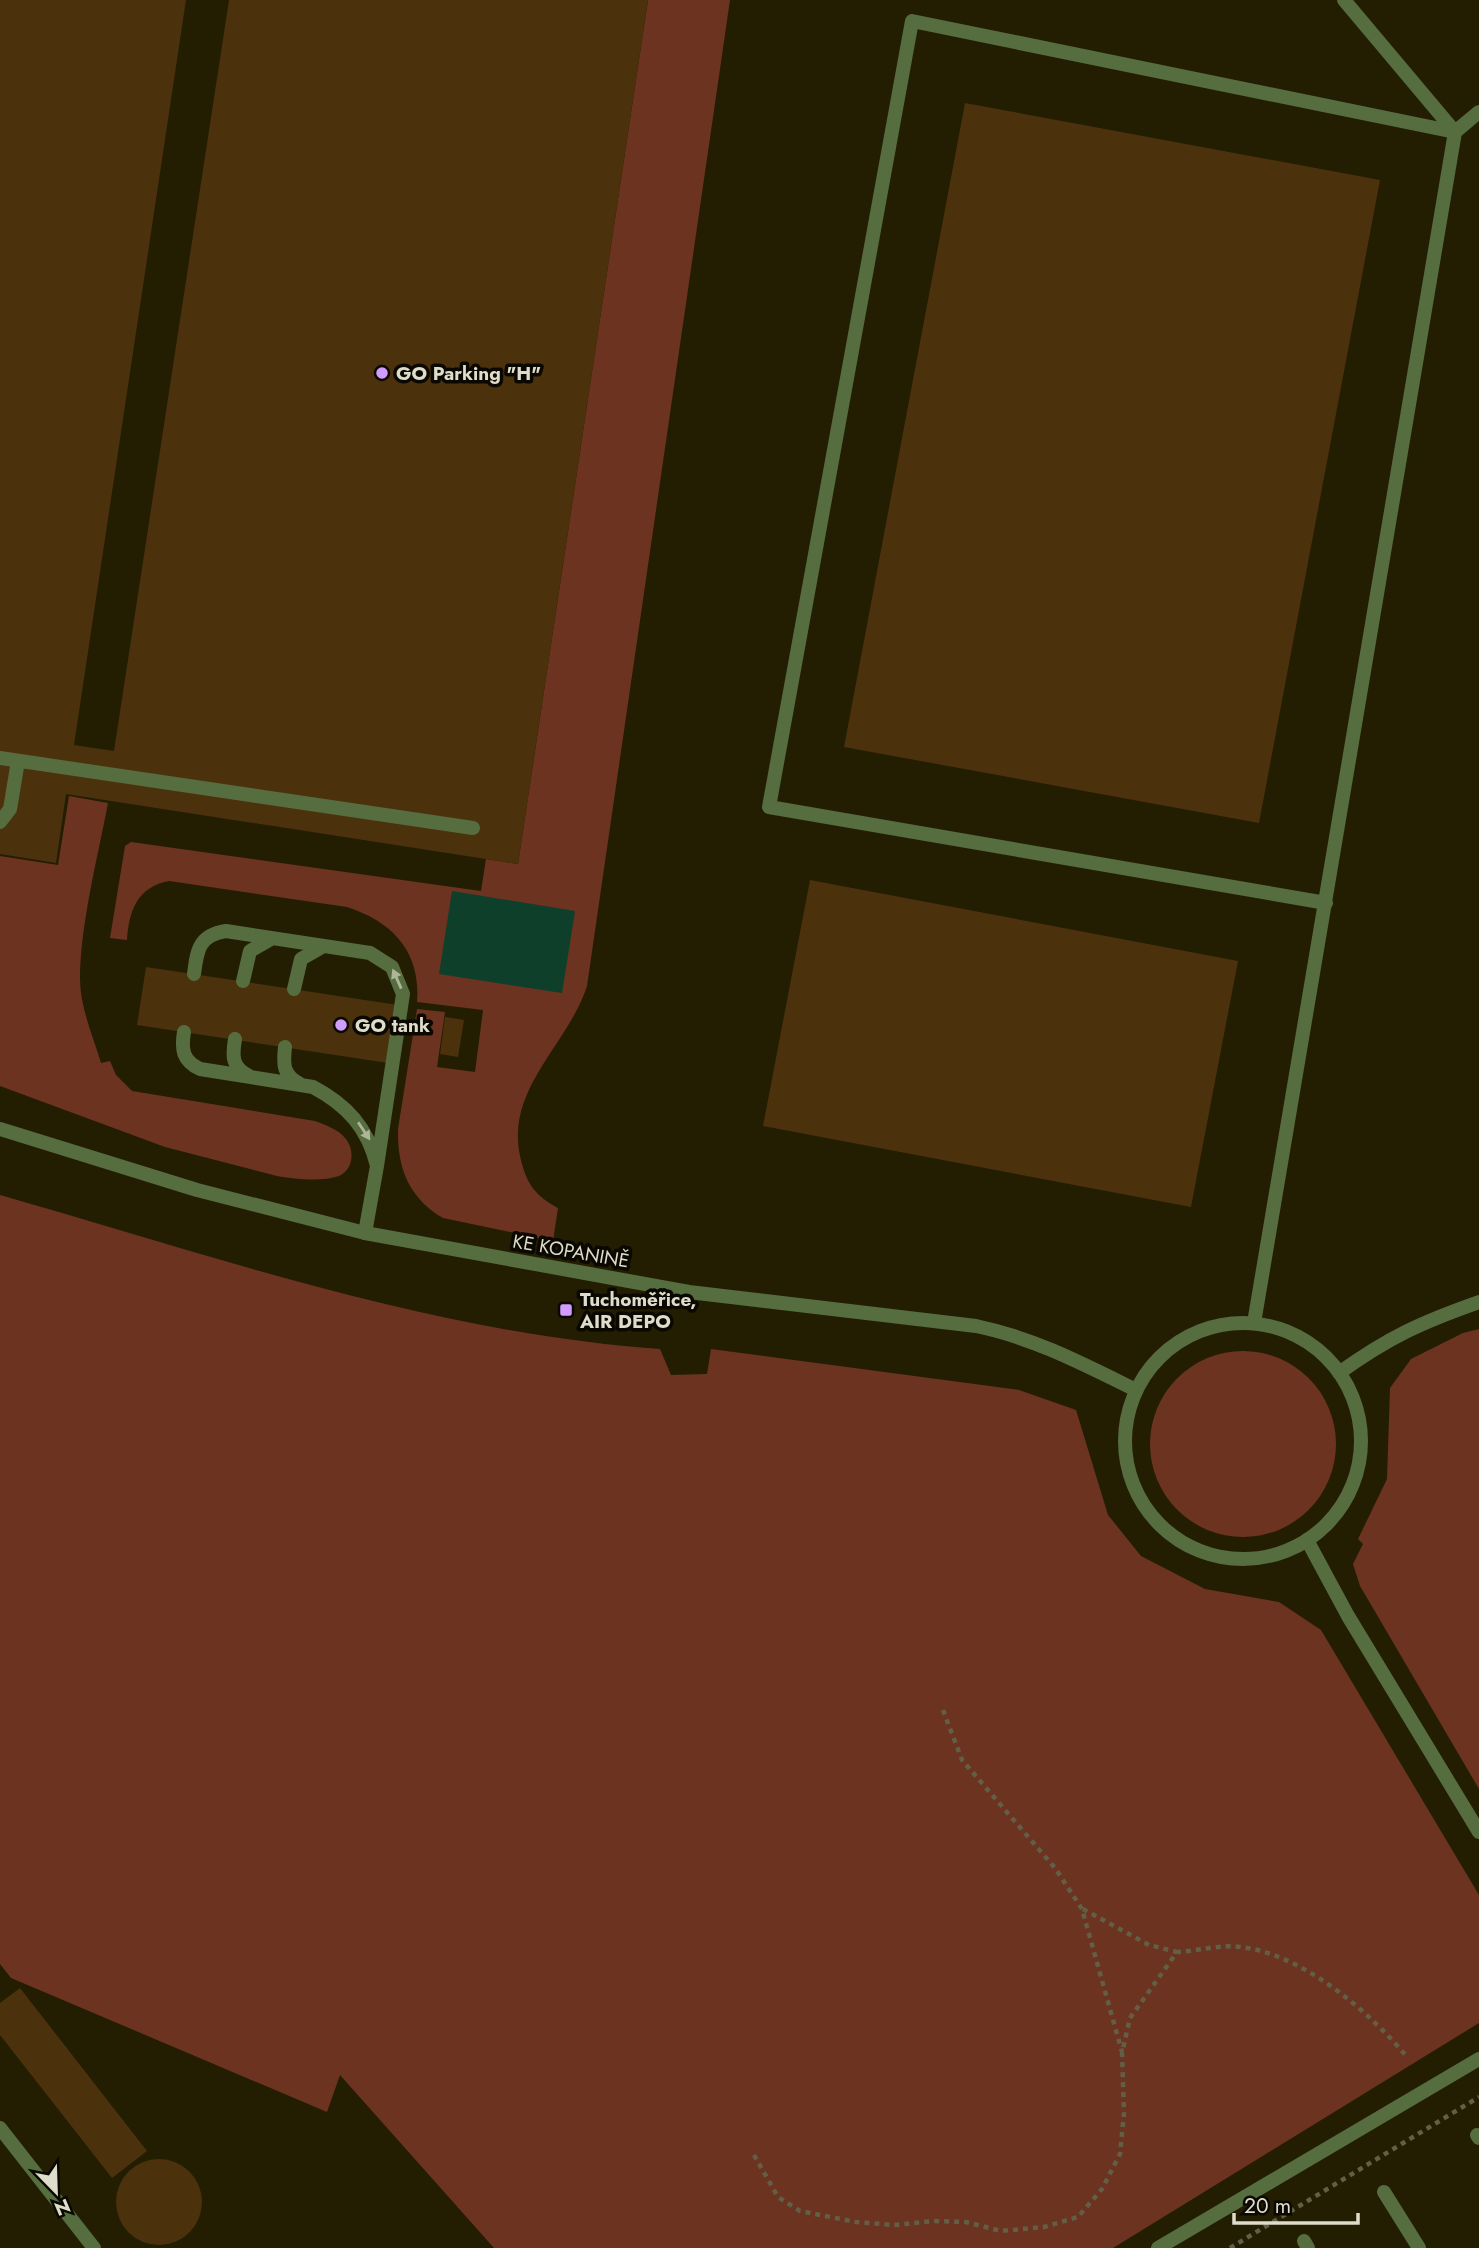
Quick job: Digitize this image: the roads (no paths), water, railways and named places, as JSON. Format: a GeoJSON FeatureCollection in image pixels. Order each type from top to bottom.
{"type":"FeatureCollection","features":[{"type":"Feature","properties":{"kind":"street"},"geometry":{"type":"LineString","coordinates":[[1344,0],[1455,132]]}},
{"type":"Feature","properties":{"kind":"street"},"geometry":{"type":"LineString","coordinates":[[1325,903],[769,807],[912,21],[1455,132]]}},
{"type":"Feature","properties":{"kind":"street"},"geometry":{"type":"LineString","coordinates":[[1254,1324],[1455,132],[1479,113]]}},
{"type":"Feature","properties":{"kind":"street"},"geometry":{"type":"LineString","coordinates":[[0,758],[473,828]]}},
{"type":"Feature","properties":{"kind":"street"},"geometry":{"type":"LineString","coordinates":[[0,822],[10,809],[18,761]]}},
{"type":"Feature","properties":{"kind":"street"},"geometry":{"type":"LineString","coordinates":[[194,974],[200,944],[210,935],[226,931],[370,953],[392,967],[403,994],[365,1233]]}},
{"type":"Feature","properties":{"kind":"street"},"geometry":{"type":"LineString","coordinates":[[243,981],[250,951],[260,942],[276,938]]}},
{"type":"Feature","properties":{"kind":"street"},"geometry":{"type":"LineString","coordinates":[[294,989],[300,959],[312,951],[327,947]]}},
{"type":"Feature","properties":{"kind":"street"},"geometry":{"type":"LineString","coordinates":[[184,1032],[183,1052],[189,1063],[201,1069],[302,1085]]}},
{"type":"Feature","properties":{"kind":"street"},"geometry":{"type":"LineString","coordinates":[[234,1040],[232,1054],[235,1066],[251,1077]]}},
{"type":"Feature","properties":{"kind":"street"},"geometry":{"type":"LineString","coordinates":[[285,1047],[284,1068],[290,1078],[329,1095],[362,1125],[371,1142],[377,1166]]}},
{"type":"Feature","properties":{"kind":"street","name":"KE KOPANINĚ"},"geometry":{"type":"LineString","coordinates":[[0,1129],[197,1190],[365,1233],[689,1292],[976,1326],[1014,1334],[1051,1348],[1136,1390]]}},
{"type":"Feature","properties":{"kind":"street"},"geometry":{"type":"LineString","coordinates":[[1339,1373],[1377,1346],[1422,1321],[1479,1302]]}},
{"type":"Feature","properties":{"kind":"street"},"geometry":{"type":"LineString","coordinates":[[1254,1324],[1281,1329],[1310,1344],[1339,1373],[1358,1415],[1359,1462],[1352,1486],[1341,1506],[1307,1541],[1266,1557],[1244,1559],[1200,1552],[1163,1529],[1137,1495],[1125,1453],[1129,1411],[1136,1390],[1161,1355],[1193,1334],[1220,1326],[1254,1324]]}},
{"type":"Feature","properties":{"kind":"street"},"geometry":{"type":"LineString","coordinates":[[1307,1541],[1479,1832]]}},
{"type":"Feature","properties":{"kind":"street"},"geometry":{"type":"LineString","coordinates":[[1158,2248],[1479,2059]]}},
{"type":"Feature","properties":{"kind":"street"},"geometry":{"type":"LineString","coordinates":[[0,2128],[94,2248]]}},
{"type":"Feature","properties":{"kind":"street"},"geometry":{"type":"LineString","coordinates":[[1384,2192],[1419,2248]]}},
{"type":"Feature","properties":{"kind":"place","name":"GO Parking \"H\""},"geometry":{"type":"Point","coordinates":[382,373]}},
{"type":"Feature","properties":{"kind":"place","name":"GO tank"},"geometry":{"type":"Point","coordinates":[341,1025]}},
{"type":"Feature","properties":{"kind":"place","name":"Tuchoměřice, AIR DEPO"},"geometry":{"type":"Point","coordinates":[566,1310]}}]}
